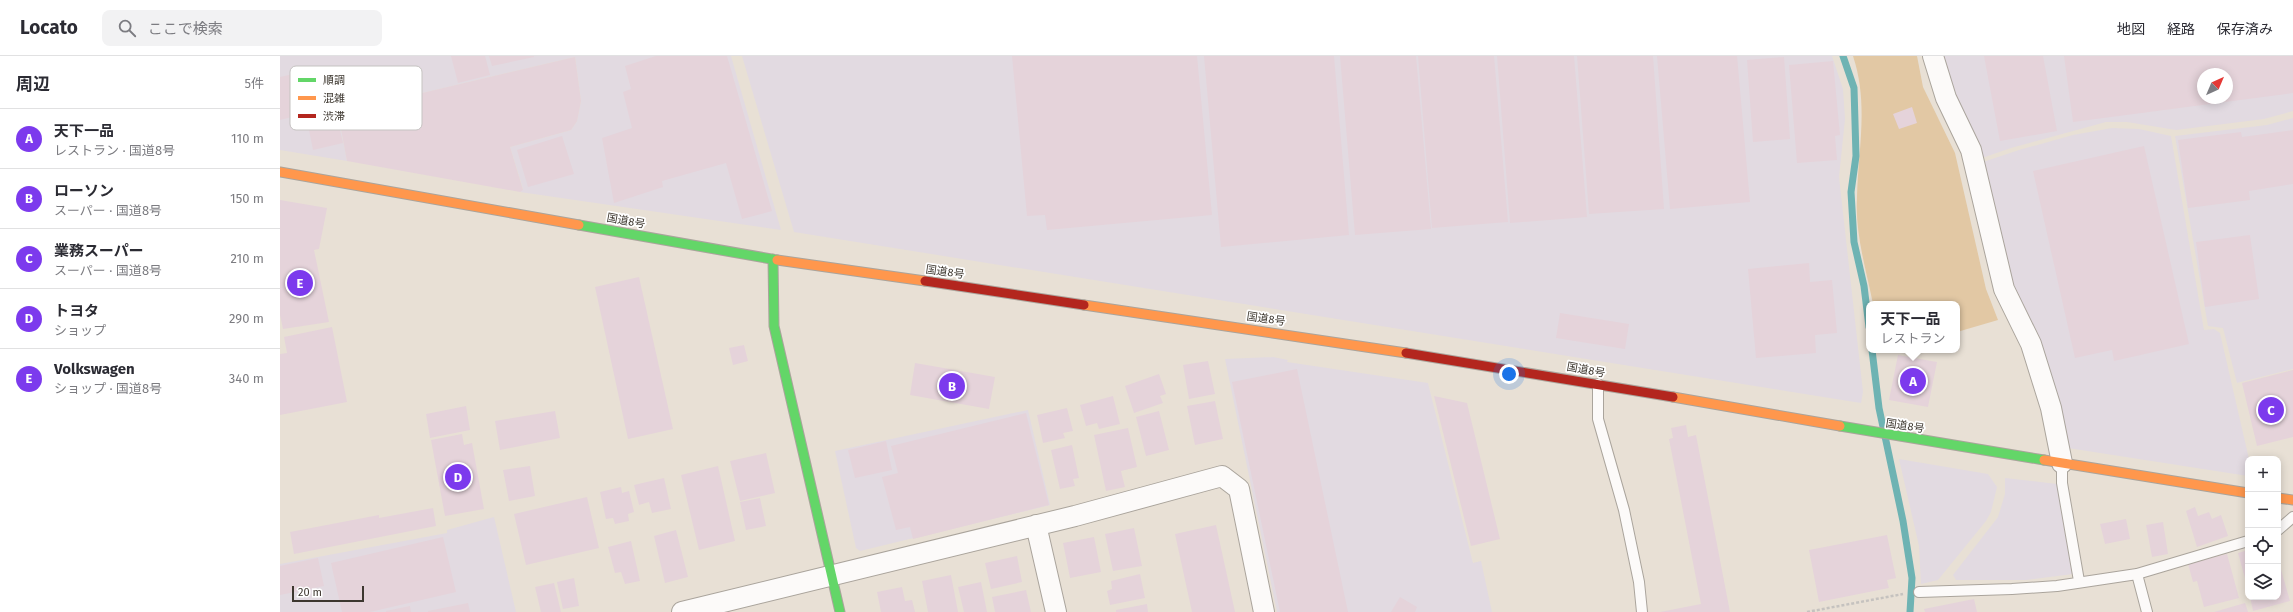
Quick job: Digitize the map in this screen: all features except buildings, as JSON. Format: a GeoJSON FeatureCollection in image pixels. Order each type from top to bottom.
{"type":"FeatureCollection","features":[{"type":"Feature","properties":{"kind":"main road","name":"国道8号"},"geometry":{"type":"LineString","coordinates":[[280,172],[773,259],[1278,333],[1598,384],[1868,432],[2245,493]]}},
{"type":"Feature","properties":{"kind":"main road"},"geometry":{"type":"LineString","coordinates":[[773,259],[774,326],[840,612]]}},
{"type":"Feature","properties":{"kind":"main road"},"geometry":{"type":"LineString","coordinates":[[2281,498],[2293,500]]}},
{"type":"Feature","properties":{"kind":"street"},"geometry":{"type":"LineString","coordinates":[[1933,56],[1946,98],[1971,150],[2004,289],[2031,344],[2051,408],[2062,463]]}},
{"type":"Feature","properties":{"kind":"street"},"geometry":{"type":"LineString","coordinates":[[682,612],[1036,525],[1222,476],[1240,489],[1264,612]]}},
{"type":"Feature","properties":{"kind":"street"},"geometry":{"type":"LineString","coordinates":[[1036,525],[1056,612]]}},
{"type":"Feature","properties":{"kind":"lane"},"geometry":{"type":"LineString","coordinates":[[1598,384],[1598,419],[1624,510],[1639,582],[1642,612]]}},
{"type":"Feature","properties":{"kind":"lane"},"geometry":{"type":"LineString","coordinates":[[2062,463],[2062,483],[2079,581]]}},
{"type":"Feature","properties":{"kind":"lane"},"geometry":{"type":"LineString","coordinates":[[2280,528],[2293,517]]}},
{"type":"Feature","properties":{"kind":"lane"},"geometry":{"type":"LineString","coordinates":[[1919,592],[2057,586],[2079,581],[2137,574],[2245,542]]}},
{"type":"Feature","properties":{"kind":"lane"},"geometry":{"type":"LineString","coordinates":[[2137,574],[2147,612]]}},
{"type":"Feature","properties":{"kind":"path"},"geometry":{"type":"LineString","coordinates":[[1807,612],[1901,594]]}},
{"type":"Feature","properties":{"kind":"shaded area"},"geometry":{"type":"Polygon","coordinates":[[[280,56],[731,56],[781,230],[520,192],[523,189],[510,147],[571,130],[577,121],[581,101],[575,57],[422,93],[422,66],[290,66],[290,130],[341,130],[347,161],[280,150],[280,56]]]}},
{"type":"Feature","properties":{"kind":"shaded area"},"geometry":{"type":"Polygon","coordinates":[[[742,56],[1832,56],[1843,89],[1845,119],[1839,177],[1863,392],[1861,403],[794,232],[742,56]]]}},
{"type":"Feature","properties":{"kind":"shaded area"},"geometry":{"type":"Polygon","coordinates":[[[1853,56],[1917,56],[1923,87],[1955,153],[1986,289],[1998,320],[1960,331],[1960,301],[1872,301],[1859,238],[1857,211],[1862,109],[1858,74],[1853,56]]]}},
{"type":"Feature","properties":{"kind":"shaded area"},"geometry":{"type":"Polygon","coordinates":[[[1942,56],[2293,56],[2293,111],[2264,119],[2176,130],[2127,122],[2106,122],[2011,148],[1982,158],[1949,80],[1942,56]]]}},
{"type":"Feature","properties":{"kind":"shaded area"},"geometry":{"type":"Polygon","coordinates":[[[2293,118],[2293,369],[2237,383],[2223,328],[2208,326],[2175,136],[2267,125],[2293,118]]]}},
{"type":"Feature","properties":{"kind":"shaded area"},"geometry":{"type":"Polygon","coordinates":[[[2112,128],[2139,129],[2171,136],[2204,330],[2214,329],[2220,333],[2248,456],[2245,456],[2245,476],[2068,448],[2012,285],[1983,162],[2073,135],[2112,128]]]}},
{"type":"Feature","properties":{"kind":"shaded area"},"geometry":{"type":"Polygon","coordinates":[[[1273,357],[1288,360],[1287,362],[1428,383],[1473,563],[1481,561],[1492,612],[1277,612],[1225,359],[1273,357]]]}},
{"type":"Feature","properties":{"kind":"shaded area"},"geometry":{"type":"Polygon","coordinates":[[[1028,410],[1050,505],[860,551],[856,548],[835,451],[1028,410]]]}},
{"type":"Feature","properties":{"kind":"shaded area"},"geometry":{"type":"Polygon","coordinates":[[[1899,459],[1988,474],[1997,487],[1991,512],[1986,521],[1938,580],[1921,584],[1919,546],[1899,459]]]}},
{"type":"Feature","properties":{"kind":"shaded area"},"geometry":{"type":"Polygon","coordinates":[[[2005,478],[2057,484],[2073,574],[2026,580],[1956,580],[1953,575],[1998,517],[2005,494],[2005,478]]]}},
{"type":"Feature","properties":{"kind":"shaded area"},"geometry":{"type":"Polygon","coordinates":[[[494,517],[516,612],[280,612],[280,564],[447,533],[447,530],[494,517]]]}},
{"type":"Feature","properties":{"kind":"waterway"},"geometry":{"type":"LineString","coordinates":[[1843,56],[1854,88],[1856,156],[1851,192],[1854,242],[1864,286],[1866,302]]}},
{"type":"Feature","properties":{"kind":"waterway"},"geometry":{"type":"LineString","coordinates":[[1872,353],[1879,408],[1903,521],[1912,578],[1910,612]]}},
{"type":"Feature","properties":{"kind":"traffic: fast"},"geometry":{"type":"LineString","coordinates":[[579,225],[777,260]]}},
{"type":"Feature","properties":{"kind":"traffic: fast"},"geometry":{"type":"LineString","coordinates":[[773,259],[774,326],[840,612]]}},
{"type":"Feature","properties":{"kind":"traffic: fast"},"geometry":{"type":"LineString","coordinates":[[1840,426],[2044,460]]}},
{"type":"Feature","properties":{"kind":"traffic: slow"},"geometry":{"type":"LineString","coordinates":[[280,172],[579,225]]}},
{"type":"Feature","properties":{"kind":"traffic: slow"},"geometry":{"type":"LineString","coordinates":[[777,260],[925,281]]}},
{"type":"Feature","properties":{"kind":"traffic: slow"},"geometry":{"type":"LineString","coordinates":[[1084,305],[1406,353]]}},
{"type":"Feature","properties":{"kind":"traffic: slow"},"geometry":{"type":"LineString","coordinates":[[1673,397],[1840,426]]}},
{"type":"Feature","properties":{"kind":"traffic: slow"},"geometry":{"type":"LineString","coordinates":[[2044,460],[2245,493]]}},
{"type":"Feature","properties":{"kind":"traffic: slow"},"geometry":{"type":"LineString","coordinates":[[2281,498],[2293,500]]}},
{"type":"Feature","properties":{"kind":"traffic: jam"},"geometry":{"type":"LineString","coordinates":[[925,281],[1084,305]]}},
{"type":"Feature","properties":{"kind":"traffic: jam"},"geometry":{"type":"LineString","coordinates":[[1406,353],[1673,397]]}},
{"type":"Feature","properties":{"kind":"place","name":"Volkswagen"},"geometry":{"type":"Point","coordinates":[300,283]}},
{"type":"Feature","properties":{"kind":"place","name":"天下一品"},"geometry":{"type":"Point","coordinates":[1913,381]}},
{"type":"Feature","properties":{"kind":"place","name":"ローソン"},"geometry":{"type":"Point","coordinates":[952,386]}},
{"type":"Feature","properties":{"kind":"place","name":"業務スーパー"},"geometry":{"type":"Point","coordinates":[2271,410]}},
{"type":"Feature","properties":{"kind":"place","name":"トヨタ"},"geometry":{"type":"Point","coordinates":[458,477]}}]}
